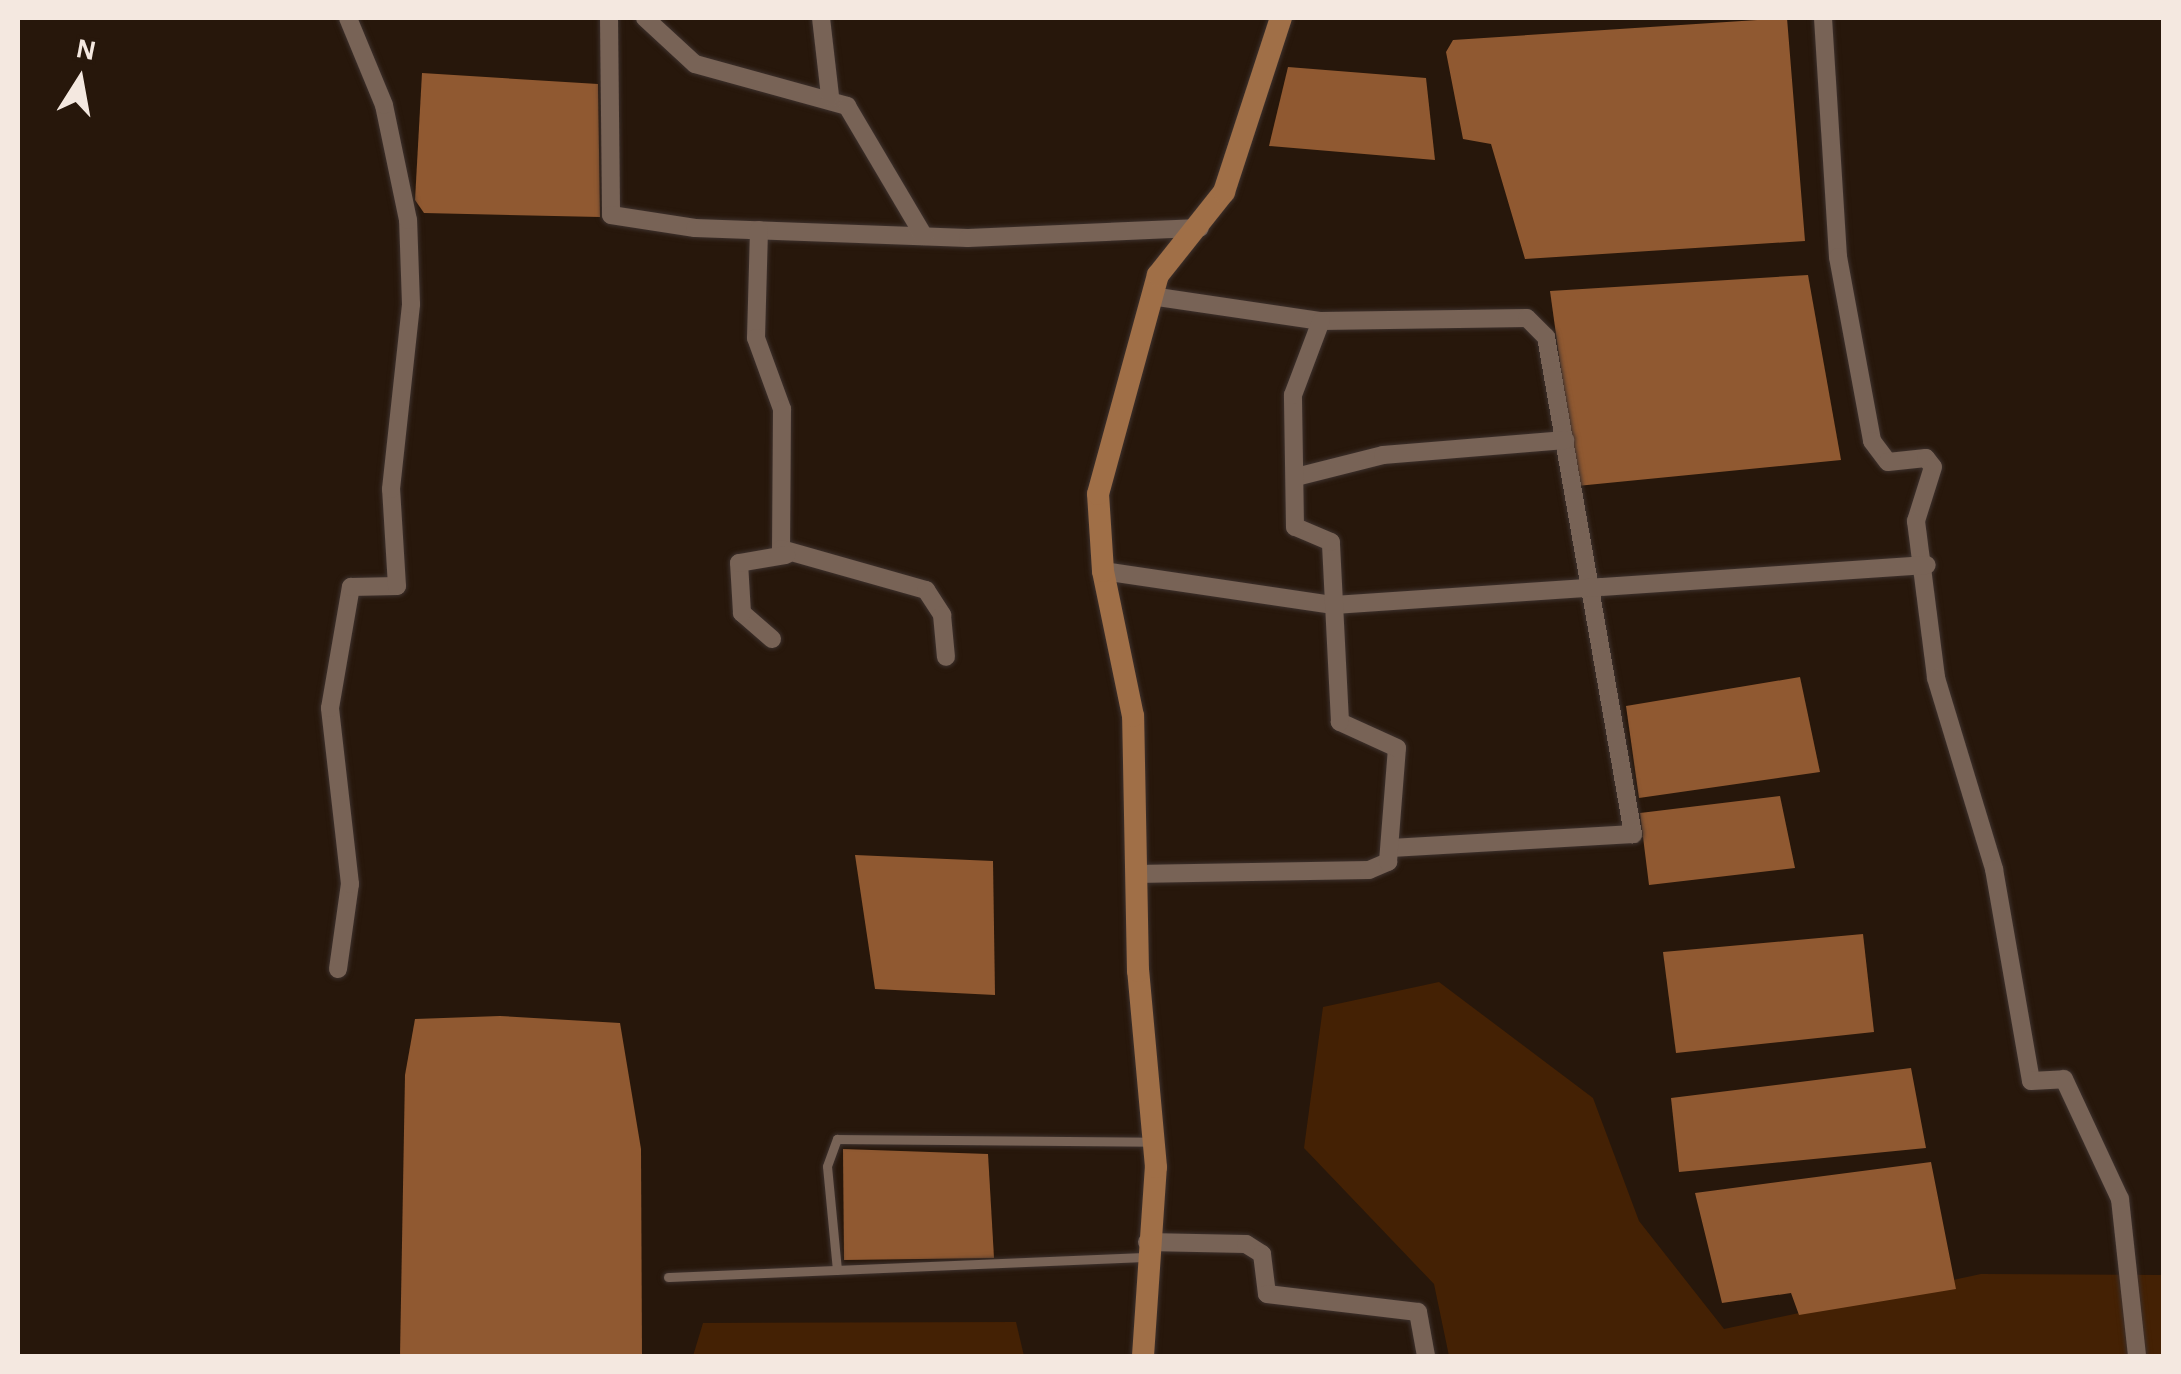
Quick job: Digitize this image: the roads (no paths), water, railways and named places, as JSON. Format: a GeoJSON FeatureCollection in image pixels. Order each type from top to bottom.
{"type":"FeatureCollection","features":[{"type":"Feature","properties":{"kind":"street"},"geometry":{"type":"LineString","coordinates":[[338,970],[350,884],[330,708],[350,587],[397,586],[390,489],[411,304],[408,220],[384,105],[348,18]]}},
{"type":"Feature","properties":{"kind":"street"},"geometry":{"type":"LineString","coordinates":[[609,18],[611,215],[759,230],[924,236],[1200,228]]}},
{"type":"Feature","properties":{"kind":"street"},"geometry":{"type":"LineString","coordinates":[[645,18],[695,64],[830,96],[862,121],[924,236]]}},
{"type":"Feature","properties":{"kind":"street"},"geometry":{"type":"LineString","coordinates":[[822,18],[830,96]]}},
{"type":"Feature","properties":{"kind":"street"},"geometry":{"type":"LineString","coordinates":[[1143,1356],[1153,1142],[1135,874],[1130,680],[1103,570],[1101,472],[1151,296],[1170,256],[1200,228],[1235,165],[1282,18]]}},
{"type":"Feature","properties":{"kind":"street"},"geometry":{"type":"LineString","coordinates":[[1823,18],[1845,301],[1876,454],[1933,467],[1916,521],[1927,565],[1936,678],[1994,869],[2031,1081],[2064,1078],[2120,1199],[2137,1356]]}},
{"type":"Feature","properties":{"kind":"street"},"geometry":{"type":"LineString","coordinates":[[759,230],[756,338],[782,409],[786,555]]}},
{"type":"Feature","properties":{"kind":"street"},"geometry":{"type":"LineString","coordinates":[[1151,296],[1321,321],[1527,318],[1546,337],[1633,834],[1391,848]]}},
{"type":"Feature","properties":{"kind":"street"},"geometry":{"type":"LineString","coordinates":[[1135,874],[1369,870],[1391,848],[1401,763],[1397,748],[1340,722],[1332,542],[1299,534],[1295,382],[1321,321]]}},
{"type":"Feature","properties":{"kind":"street"},"geometry":{"type":"LineString","coordinates":[[1296,477],[1382,455],[1565,440]]}},
{"type":"Feature","properties":{"kind":"street"},"geometry":{"type":"LineString","coordinates":[[772,639],[742,613],[739,564],[786,555],[926,590],[942,615],[946,657]]}},
{"type":"Feature","properties":{"kind":"street"},"geometry":{"type":"LineString","coordinates":[[1103,570],[1334,606],[1927,565]]}},
{"type":"Feature","properties":{"kind":"street"},"geometry":{"type":"LineString","coordinates":[[1147,1250],[1246,1244],[1262,1254],[1267,1294],[1418,1312],[1426,1356]]}},
{"type":"Feature","properties":{"kind":"lane"},"geometry":{"type":"LineString","coordinates":[[837,1270],[828,1166],[837,1139],[1153,1142]]}},
{"type":"Feature","properties":{"kind":"lane"},"geometry":{"type":"LineString","coordinates":[[668,1277],[1147,1250]]}}]}
